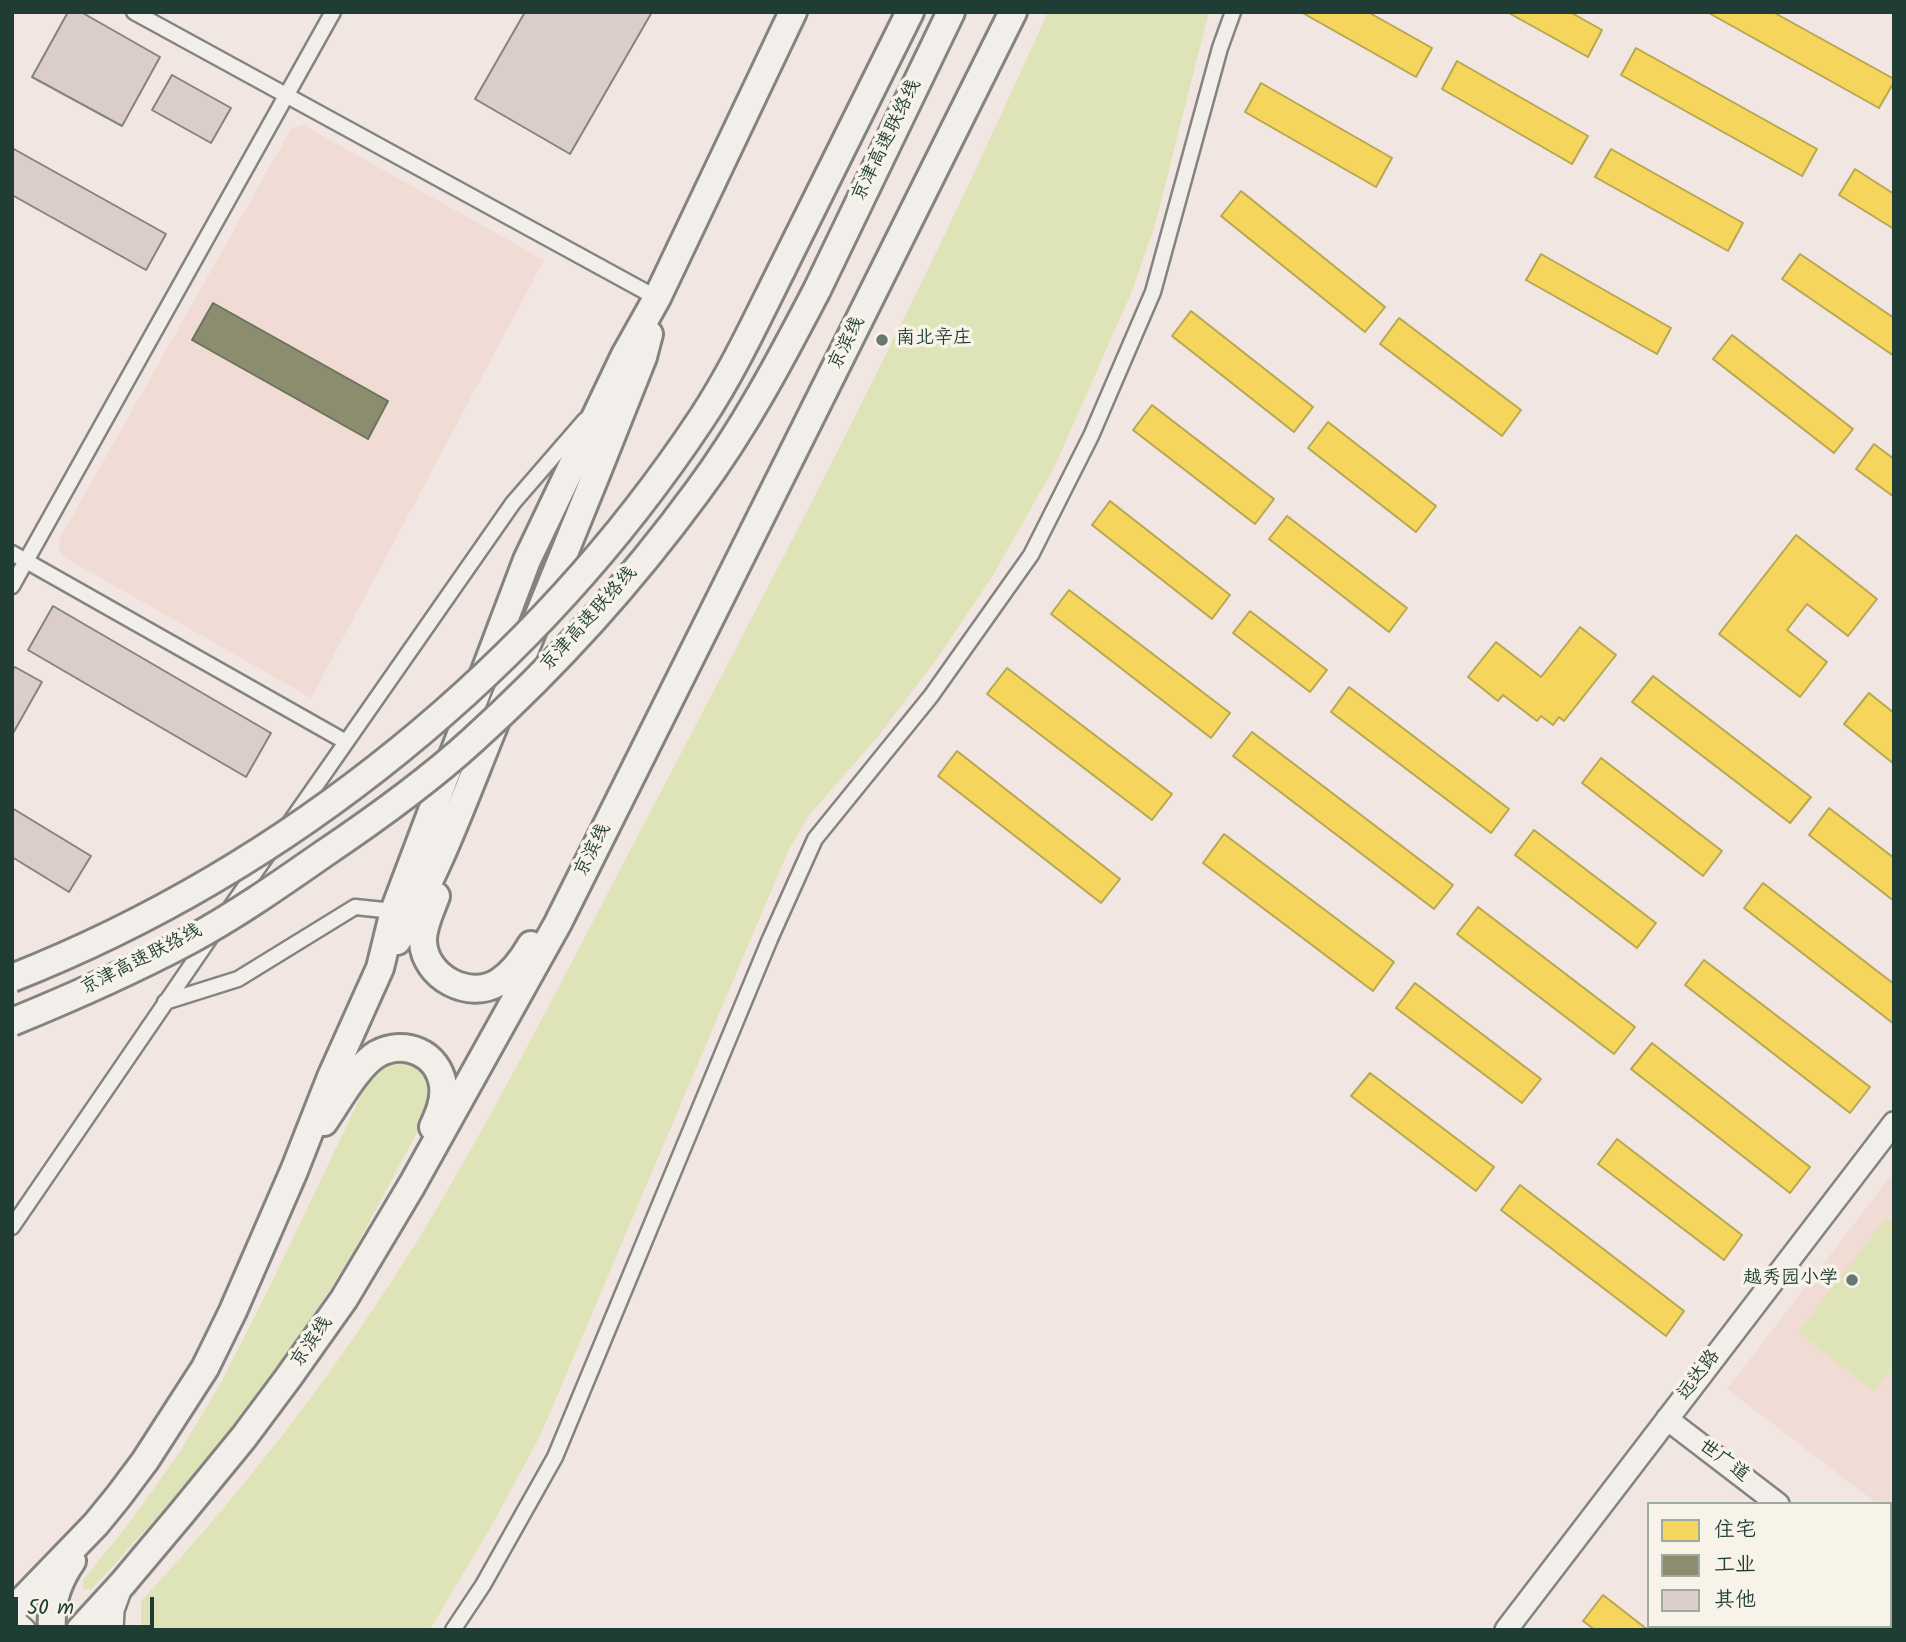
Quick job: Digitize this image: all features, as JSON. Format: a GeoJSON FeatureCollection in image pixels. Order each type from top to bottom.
{"type":"FeatureCollection","features":[{"type":"Feature","properties":{"kind":"highway"},"geometry":{"type":"LineString","coordinates":[[380,968],[394,911],[527,560],[604,397],[657,299],[793,12]]}},
{"type":"Feature","properties":{"kind":"highway","name":"京津高速联络线"},"geometry":{"type":"LineString","coordinates":[[12,978],[124,930],[236,867],[418,735],[565,593],[668,467],[732,369],[910,12]]}},
{"type":"Feature","properties":{"kind":"highway","name":"京津高速联络线"},"geometry":{"type":"LineString","coordinates":[[12,1021],[117,977],[192,939],[279,885],[414,789],[472,741],[560,657],[691,500],[744,422],[782,358],[817,290],[951,12]]}},
{"type":"Feature","properties":{"kind":"highway","name":"京滨线"},"geometry":{"type":"LineString","coordinates":[[79,1630],[123,1583],[244,1437],[338,1308],[375,1248],[558,923],[1013,12]]}},
{"type":"Feature","properties":{"kind":"highway"},"geometry":{"type":"LineString","coordinates":[[12,1611],[46,1607],[96,1524],[145,1461],[205,1368],[233,1311],[294,1171],[331,1077],[380,968],[408,923],[470,784],[643,357],[657,299]]}},
{"type":"Feature","properties":{"kind":"highway"},"geometry":{"type":"LineString","coordinates":[[470,784],[422,941],[426,959],[449,982],[465,988],[485,988],[499,982],[514,970],[574,868],[586,851],[602,836]]}},
{"type":"Feature","properties":{"kind":"highway"},"geometry":{"type":"LineString","coordinates":[[294,1171],[364,1065],[378,1054],[395,1048],[412,1048],[427,1056],[437,1068],[443,1085],[443,1103],[425,1144],[387,1213],[375,1248]]}},
{"type":"Feature","properties":{"kind":"street"},"geometry":{"type":"LineString","coordinates":[[134,12],[657,299]]}},
{"type":"Feature","properties":{"kind":"street"},"geometry":{"type":"LineString","coordinates":[[12,586],[333,12]]}},
{"type":"Feature","properties":{"kind":"street"},"geometry":{"type":"LineString","coordinates":[[453,1630],[483,1585],[555,1457],[770,939],[815,839],[931,696],[1031,555],[1091,436],[1153,292],[1220,48],[1233,12]]}},
{"type":"Feature","properties":{"kind":"street"},"geometry":{"type":"LineString","coordinates":[[12,1227],[513,503],[604,397]]}},
{"type":"Feature","properties":{"kind":"street"},"geometry":{"type":"LineString","coordinates":[[12,553],[346,742]]}},
{"type":"Feature","properties":{"kind":"street"},"geometry":{"type":"LineString","coordinates":[[165,1003],[238,979],[355,907],[394,911]]}},
{"type":"Feature","properties":{"kind":"street","name":"远达路"},"geometry":{"type":"LineString","coordinates":[[1506,1630],[1894,1123]]}},
{"type":"Feature","properties":{"kind":"street","name":"世广道"},"geometry":{"type":"LineString","coordinates":[[1667,1419],[1775,1502]]}},
{"type":"Feature","properties":{"kind":"street"},"geometry":{"type":"LineString","coordinates":[[112,1630],[113,1610],[123,1583]]}},
{"type":"Feature","properties":{"kind":"street"},"geometry":{"type":"LineString","coordinates":[[46,1607],[79,1630]]}},
{"type":"Feature","properties":{"kind":"street"},"geometry":{"type":"LineString","coordinates":[[12,1618],[25,1630]]}},
{"type":"Feature","properties":{"kind":"shaded area"},"geometry":{"type":"Polygon","coordinates":[[[303,125],[544,260],[311,698],[62,556],[59,548],[60,538],[291,129],[303,125]]]}},
{"type":"Feature","properties":{"kind":"shaded area","name":"越秀园小学"},"geometry":{"type":"Polygon","coordinates":[[[1894,1172],[1894,1516],[1892,1502],[1875,1502],[1727,1389],[1894,1172]]]}},
{"type":"Feature","properties":{"kind":"green space"},"geometry":{"type":"Polygon","coordinates":[[[1048,12],[1209,12],[1155,225],[1132,291],[1055,466],[992,577],[938,657],[879,735],[810,814],[789,849],[541,1434],[496,1518],[430,1630],[141,1630],[141,1601],[218,1515],[324,1379],[390,1284],[480,1133],[834,458],[956,210],[1048,12]]]}},
{"type":"Feature","properties":{"kind":"green space"},"geometry":{"type":"Polygon","coordinates":[[[392,1061],[421,1070],[430,1084],[430,1102],[427,1114],[346,1265],[291,1348],[237,1420],[168,1505],[91,1590],[83,1589],[83,1580],[130,1522],[181,1450],[222,1381],[370,1077],[392,1061]]]}},
{"type":"Feature","properties":{"kind":"green space"},"geometry":{"type":"Polygon","coordinates":[[[1886,1218],[1894,1224],[1894,1366],[1874,1392],[1798,1332],[1886,1218]]]}},
{"type":"Feature","properties":{"kind":"building: 住宅"},"geometry":{"type":"Polygon","coordinates":[[[1301,12],[1368,12],[1432,48],[1416,77],[1301,12]]]}},
{"type":"Feature","properties":{"kind":"building: 住宅"},"geometry":{"type":"Polygon","coordinates":[[[1507,12],[1570,12],[1602,30],[1588,57],[1507,12]]]}},
{"type":"Feature","properties":{"kind":"building: 住宅"},"geometry":{"type":"Polygon","coordinates":[[[1707,12],[1773,12],[1894,79],[1894,82],[1879,108],[1707,12]]]}},
{"type":"Feature","properties":{"kind":"building: 住宅"},"geometry":{"type":"Polygon","coordinates":[[[1636,48],[1817,149],[1802,176],[1621,75],[1636,48]]]}},
{"type":"Feature","properties":{"kind":"building: 住宅"},"geometry":{"type":"Polygon","coordinates":[[[1457,61],[1588,136],[1572,164],[1442,89],[1457,61]]]}},
{"type":"Feature","properties":{"kind":"building: 住宅"},"geometry":{"type":"Polygon","coordinates":[[[1261,83],[1392,158],[1376,187],[1245,112],[1261,83]]]}},
{"type":"Feature","properties":{"kind":"building: 住宅"},"geometry":{"type":"Polygon","coordinates":[[[1611,149],[1743,223],[1728,251],[1595,177],[1611,149]]]}},
{"type":"Feature","properties":{"kind":"building: 住宅"},"geometry":{"type":"Polygon","coordinates":[[[1855,169],[1894,194],[1894,229],[1839,195],[1855,169]]]}},
{"type":"Feature","properties":{"kind":"building: 住宅"},"geometry":{"type":"Polygon","coordinates":[[[1241,191],[1385,307],[1365,332],[1221,216],[1241,191]]]}},
{"type":"Feature","properties":{"kind":"building: 住宅"},"geometry":{"type":"Polygon","coordinates":[[[1541,254],[1671,328],[1657,354],[1526,280],[1541,254]]]}},
{"type":"Feature","properties":{"kind":"building: 住宅"},"geometry":{"type":"Polygon","coordinates":[[[1800,254],[1894,318],[1894,356],[1782,279],[1800,254]]]}},
{"type":"Feature","properties":{"kind":"building: 住宅"},"geometry":{"type":"Polygon","coordinates":[[[1191,311],[1313,407],[1294,432],[1172,336],[1191,311]]]}},
{"type":"Feature","properties":{"kind":"building: 住宅"},"geometry":{"type":"Polygon","coordinates":[[[1399,318],[1521,410],[1502,436],[1380,344],[1399,318]]]}},
{"type":"Feature","properties":{"kind":"building: 住宅"},"geometry":{"type":"Polygon","coordinates":[[[1732,335],[1853,429],[1834,453],[1713,359],[1732,335]]]}},
{"type":"Feature","properties":{"kind":"building: 住宅"},"geometry":{"type":"Polygon","coordinates":[[[1152,405],[1274,499],[1255,524],[1133,430],[1152,405]]]}},
{"type":"Feature","properties":{"kind":"building: 住宅"},"geometry":{"type":"Polygon","coordinates":[[[1328,422],[1436,506],[1416,532],[1308,448],[1328,422]]]}},
{"type":"Feature","properties":{"kind":"building: 住宅"},"geometry":{"type":"Polygon","coordinates":[[[1874,444],[1894,459],[1894,497],[1856,469],[1874,444]]]}},
{"type":"Feature","properties":{"kind":"building: 住宅"},"geometry":{"type":"Polygon","coordinates":[[[1110,501],[1230,595],[1212,619],[1092,525],[1110,501]]]}},
{"type":"Feature","properties":{"kind":"building: 住宅"},"geometry":{"type":"Polygon","coordinates":[[[1287,516],[1407,608],[1389,632],[1269,539],[1287,516]]]}},
{"type":"Feature","properties":{"kind":"building: 住宅"},"geometry":{"type":"Polygon","coordinates":[[[1796,535],[1877,599],[1848,636],[1807,604],[1787,630],[1827,662],[1800,697],[1719,634],[1796,535]]]}},
{"type":"Feature","properties":{"kind":"building: 住宅"},"geometry":{"type":"Polygon","coordinates":[[[1069,590],[1230,713],[1211,738],[1051,614],[1069,590]]]}},
{"type":"Feature","properties":{"kind":"building: 住宅"},"geometry":{"type":"Polygon","coordinates":[[[1250,611],[1327,670],[1310,692],[1233,633],[1250,611]]]}},
{"type":"Feature","properties":{"kind":"building: 住宅"},"geometry":{"type":"Polygon","coordinates":[[[1580,627],[1616,655],[1564,721],[1559,717],[1553,725],[1541,716],[1537,721],[1503,695],[1498,701],[1468,677],[1496,642],[1541,677],[1580,627]]]}},
{"type":"Feature","properties":{"kind":"building: 住宅"},"geometry":{"type":"Polygon","coordinates":[[[1007,668],[1172,794],[1152,820],[987,694],[1007,668]]]}},
{"type":"Feature","properties":{"kind":"building: 住宅"},"geometry":{"type":"Polygon","coordinates":[[[1653,676],[1811,797],[1790,823],[1632,702],[1653,676]]]}},
{"type":"Feature","properties":{"kind":"building: 住宅"},"geometry":{"type":"Polygon","coordinates":[[[1349,687],[1509,809],[1491,833],[1331,712],[1349,687]]]}},
{"type":"Feature","properties":{"kind":"building: 住宅"},"geometry":{"type":"Polygon","coordinates":[[[1869,693],[1894,713],[1894,764],[1844,724],[1869,693]]]}},
{"type":"Feature","properties":{"kind":"building: 住宅"},"geometry":{"type":"Polygon","coordinates":[[[1252,732],[1453,885],[1434,909],[1233,756],[1252,732]]]}},
{"type":"Feature","properties":{"kind":"building: 住宅"},"geometry":{"type":"Polygon","coordinates":[[[957,751],[1120,879],[1101,903],[938,776],[957,751]]]}},
{"type":"Feature","properties":{"kind":"building: 住宅"},"geometry":{"type":"Polygon","coordinates":[[[1601,758],[1722,851],[1703,876],[1582,783],[1601,758]]]}},
{"type":"Feature","properties":{"kind":"building: 住宅"},"geometry":{"type":"Polygon","coordinates":[[[1829,808],[1894,858],[1894,901],[1809,835],[1829,808]]]}},
{"type":"Feature","properties":{"kind":"building: 住宅"},"geometry":{"type":"Polygon","coordinates":[[[1534,830],[1656,923],[1637,948],[1515,855],[1534,830]]]}},
{"type":"Feature","properties":{"kind":"building: 住宅"},"geometry":{"type":"Polygon","coordinates":[[[1224,834],[1394,962],[1373,991],[1203,863],[1224,834]]]}},
{"type":"Feature","properties":{"kind":"building: 住宅"},"geometry":{"type":"Polygon","coordinates":[[[1763,883],[1894,984],[1894,1024],[1744,908],[1763,883]]]}},
{"type":"Feature","properties":{"kind":"building: 住宅"},"geometry":{"type":"Polygon","coordinates":[[[1478,907],[1635,1027],[1614,1054],[1457,934],[1478,907]]]}},
{"type":"Feature","properties":{"kind":"building: 住宅"},"geometry":{"type":"Polygon","coordinates":[[[1704,960],[1870,1087],[1850,1113],[1685,985],[1704,960]]]}},
{"type":"Feature","properties":{"kind":"building: 住宅"},"geometry":{"type":"Polygon","coordinates":[[[1415,983],[1541,1079],[1522,1103],[1396,1008],[1415,983]]]}},
{"type":"Feature","properties":{"kind":"building: 住宅"},"geometry":{"type":"Polygon","coordinates":[[[1652,1043],[1810,1167],[1790,1193],[1631,1069],[1652,1043]]]}},
{"type":"Feature","properties":{"kind":"building: 住宅"},"geometry":{"type":"Polygon","coordinates":[[[1370,1073],[1494,1167],[1476,1191],[1351,1096],[1370,1073]]]}},
{"type":"Feature","properties":{"kind":"building: 住宅"},"geometry":{"type":"Polygon","coordinates":[[[1617,1139],[1742,1235],[1724,1260],[1598,1164],[1617,1139]]]}},
{"type":"Feature","properties":{"kind":"building: 住宅"},"geometry":{"type":"Polygon","coordinates":[[[1520,1185],[1684,1311],[1666,1336],[1501,1210],[1520,1185]]]}},
{"type":"Feature","properties":{"kind":"building: 住宅"},"geometry":{"type":"Polygon","coordinates":[[[1603,1595],[1648,1630],[1595,1630],[1583,1621],[1603,1595]]]}},
{"type":"Feature","properties":{"kind":"building: 住宅"},"geometry":{"type":"Polygon","coordinates":[[[1792,1628],[1846,1630],[1794,1630],[1792,1628]]]}},
{"type":"Feature","properties":{"kind":"building: 工业"},"geometry":{"type":"Polygon","coordinates":[[[213,303],[388,401],[368,439],[192,340],[213,303]]]}},
{"type":"Feature","properties":{"kind":"building: 其他"},"geometry":{"type":"Polygon","coordinates":[[[68,12],[81,12],[160,57],[122,126],[32,77],[68,12]]]}},
{"type":"Feature","properties":{"kind":"building: 其他"},"geometry":{"type":"Polygon","coordinates":[[[525,12],[652,12],[570,154],[475,99],[525,12]]]}},
{"type":"Feature","properties":{"kind":"building: 其他"},"geometry":{"type":"Polygon","coordinates":[[[172,75],[231,108],[211,143],[152,110],[172,75]]]}},
{"type":"Feature","properties":{"kind":"building: 其他"},"geometry":{"type":"Polygon","coordinates":[[[12,148],[166,234],[146,270],[12,195],[12,148]]]}},
{"type":"Feature","properties":{"kind":"building: 其他"},"geometry":{"type":"Polygon","coordinates":[[[53,606],[271,733],[246,777],[28,650],[53,606]]]}},
{"type":"Feature","properties":{"kind":"building: 其他"},"geometry":{"type":"Polygon","coordinates":[[[15,667],[42,682],[12,735],[12,671],[15,667]]]}},
{"type":"Feature","properties":{"kind":"building: 其他"},"geometry":{"type":"Polygon","coordinates":[[[12,808],[91,856],[69,892],[12,857],[12,808]]]}},
{"type":"Feature","properties":{"kind":"place","name":"南北辛庄"},"geometry":{"type":"Point","coordinates":[882,340]}},
{"type":"Feature","properties":{"kind":"place","name":"越秀园小学"},"geometry":{"type":"Point","coordinates":[1852,1280]}}]}
